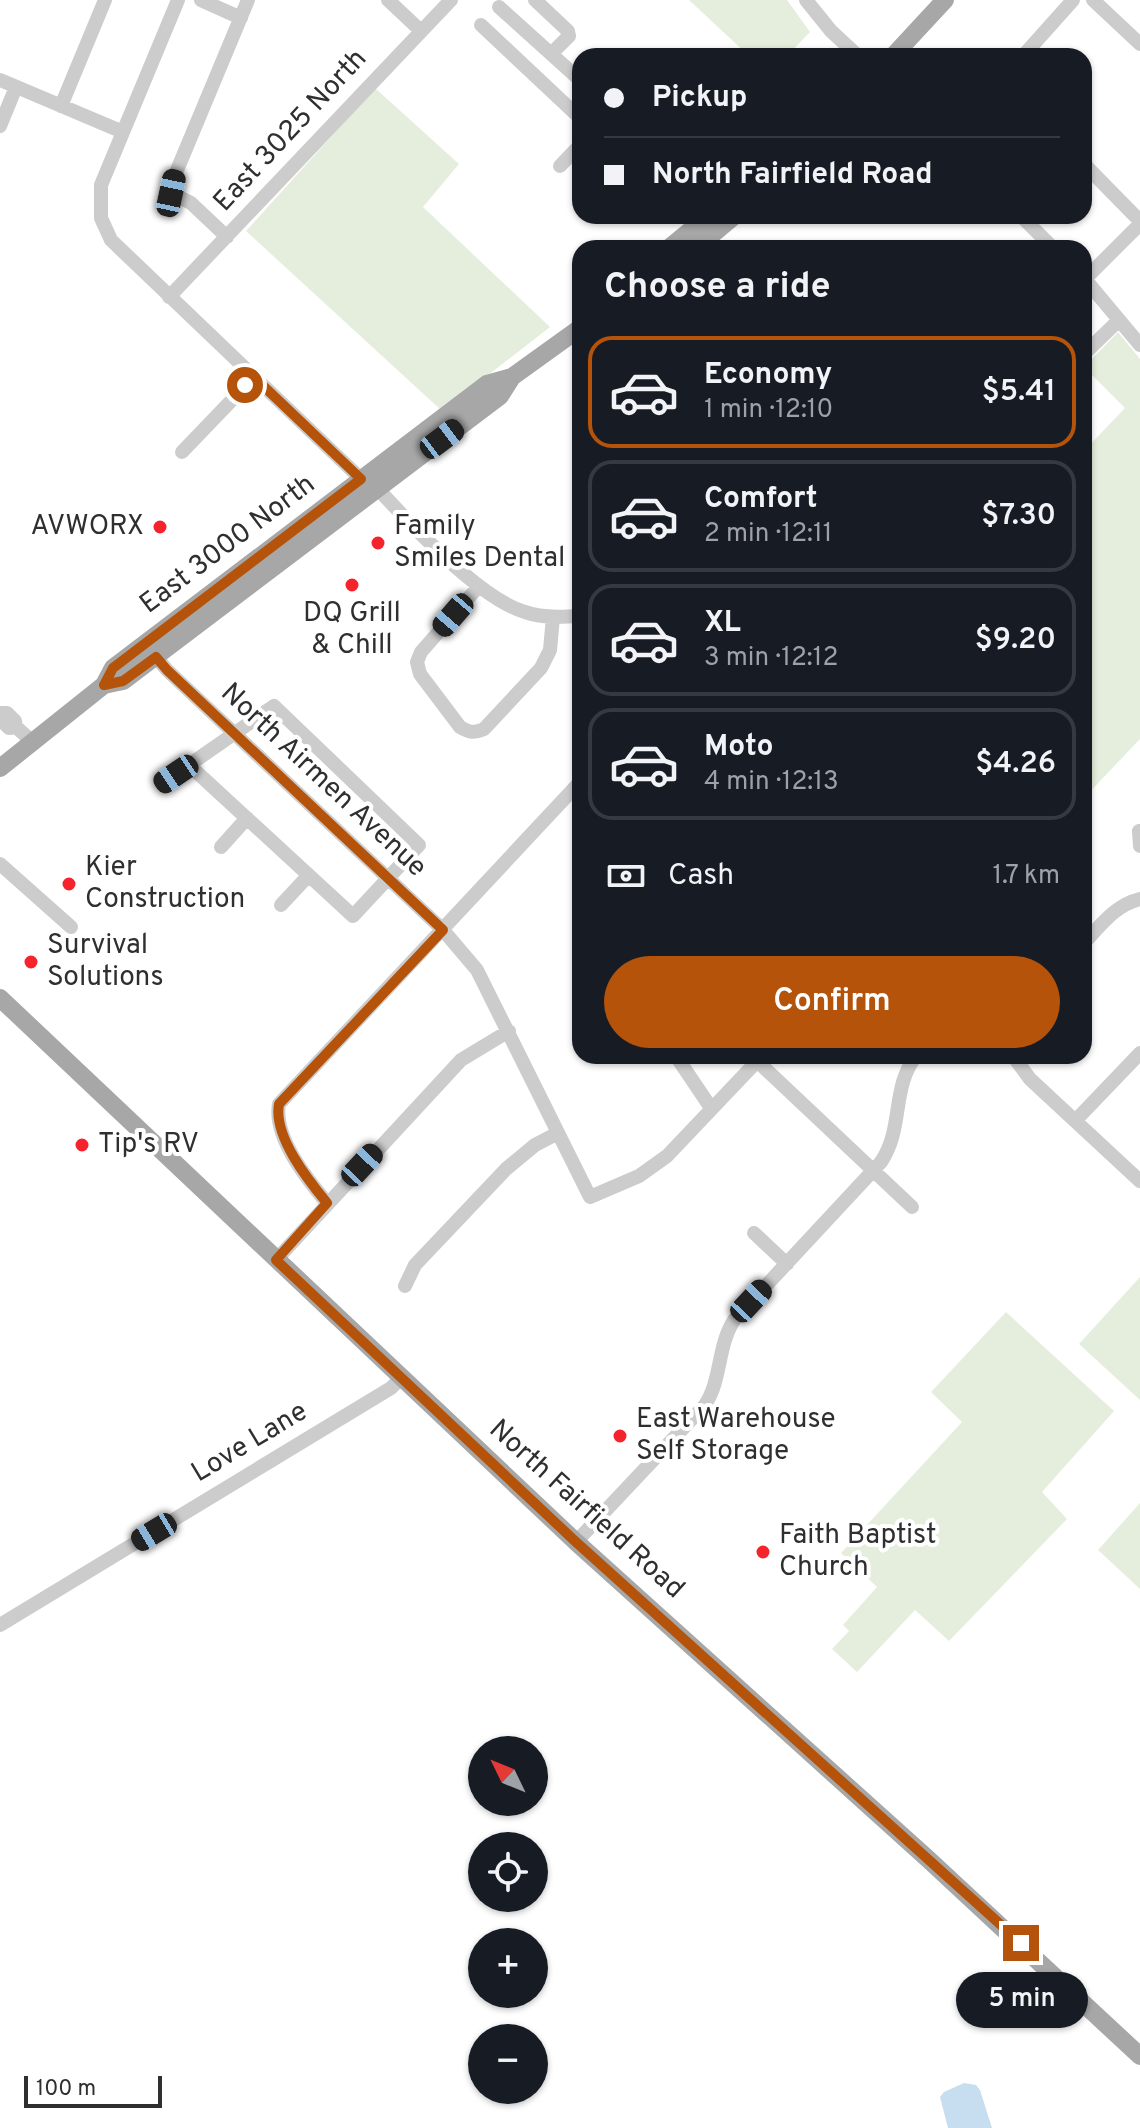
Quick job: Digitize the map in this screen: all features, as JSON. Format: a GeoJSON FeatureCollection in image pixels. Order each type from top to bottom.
{"type":"FeatureCollection","features":[{"type":"Feature","properties":{"kind":"main road"},"geometry":{"type":"LineString","coordinates":[[900,48],[945,0]]}},
{"type":"Feature","properties":{"kind":"main road"},"geometry":{"type":"LineString","coordinates":[[679,240],[698,224]]}},
{"type":"Feature","properties":{"kind":"main road"},"geometry":{"type":"LineString","coordinates":[[706,240],[724,224]]}},
{"type":"Feature","properties":{"kind":"main road","name":"East 3000 North"},"geometry":{"type":"LineString","coordinates":[[0,768],[104,685],[113,668],[361,479],[487,384],[506,379],[572,334]]}},
{"type":"Feature","properties":{"kind":"main road","name":"East 3000 North"},"geometry":{"type":"LineString","coordinates":[[104,685],[123,681],[379,490],[500,396],[506,379]]}},
{"type":"Feature","properties":{"kind":"main road"},"geometry":{"type":"LineString","coordinates":[[232,599],[252,575],[356,494],[361,479]]}},
{"type":"Feature","properties":{"kind":"main road","name":"North Fairfield Road"},"geometry":{"type":"LineString","coordinates":[[0,998],[576,1542],[928,1859],[1140,2056]]}},
{"type":"Feature","properties":{"kind":"street"},"geometry":{"type":"LineString","coordinates":[[61,106],[105,0]]}},
{"type":"Feature","properties":{"kind":"street"},"geometry":{"type":"LineString","coordinates":[[178,0],[101,185],[101,218],[111,240],[361,479]]}},
{"type":"Feature","properties":{"kind":"street"},"geometry":{"type":"LineString","coordinates":[[201,0],[241,18]]}},
{"type":"Feature","properties":{"kind":"street"},"geometry":{"type":"LineString","coordinates":[[227,237],[191,203],[171,193],[175,175],[248,0]]}},
{"type":"Feature","properties":{"kind":"street"},"geometry":{"type":"LineString","coordinates":[[388,0],[421,31]]}},
{"type":"Feature","properties":{"kind":"street","name":"East 3025 North"},"geometry":{"type":"LineString","coordinates":[[169,297],[451,0]]}},
{"type":"Feature","properties":{"kind":"street"},"geometry":{"type":"LineString","coordinates":[[535,0],[568,31],[569,36],[551,54]]}},
{"type":"Feature","properties":{"kind":"street"},"geometry":{"type":"LineString","coordinates":[[806,0],[849,48]]}},
{"type":"Feature","properties":{"kind":"street"},"geometry":{"type":"LineString","coordinates":[[1030,48],[1073,0]]}},
{"type":"Feature","properties":{"kind":"street"},"geometry":{"type":"LineString","coordinates":[[1093,0],[1140,44]]}},
{"type":"Feature","properties":{"kind":"street"},"geometry":{"type":"LineString","coordinates":[[499,7],[572,73]]}},
{"type":"Feature","properties":{"kind":"street"},"geometry":{"type":"LineString","coordinates":[[481,25],[572,110]]}},
{"type":"Feature","properties":{"kind":"street"},"geometry":{"type":"LineString","coordinates":[[0,80],[123,132]]}},
{"type":"Feature","properties":{"kind":"street"},"geometry":{"type":"LineString","coordinates":[[0,126],[16,87]]}},
{"type":"Feature","properties":{"kind":"street"},"geometry":{"type":"LineString","coordinates":[[560,166],[572,153]]}},
{"type":"Feature","properties":{"kind":"street"},"geometry":{"type":"LineString","coordinates":[[1092,172],[1140,222],[1092,271]]}},
{"type":"Feature","properties":{"kind":"street"},"geometry":{"type":"LineString","coordinates":[[1029,224],[1045,240]]}},
{"type":"Feature","properties":{"kind":"street"},"geometry":{"type":"LineString","coordinates":[[1092,288],[1140,345]]}},
{"type":"Feature","properties":{"kind":"street"},"geometry":{"type":"LineString","coordinates":[[1092,346],[1119,320]]}},
{"type":"Feature","properties":{"kind":"street"},"geometry":{"type":"LineString","coordinates":[[182,452],[254,377]]}},
{"type":"Feature","properties":{"kind":"street"},"geometry":{"type":"LineString","coordinates":[[379,490],[478,587],[513,608],[553,617],[572,616]]}},
{"type":"Feature","properties":{"kind":"street"},"geometry":{"type":"LineString","coordinates":[[478,587],[421,652],[417,662],[420,674],[460,727],[475,733],[484,729],[541,668],[550,650],[553,617]]}},
{"type":"Feature","properties":{"kind":"street","name":"North Airmen Avenue"},"geometry":{"type":"LineString","coordinates":[[156,657],[389,877],[443,930],[477,970],[590,1197],[649,1170],[667,1156],[711,1108]]}},
{"type":"Feature","properties":{"kind":"street"},"geometry":{"type":"LineString","coordinates":[[163,783],[274,706],[419,845],[353,916],[189,765]]}},
{"type":"Feature","properties":{"kind":"street"},"geometry":{"type":"LineString","coordinates":[[0,713],[7,713],[15,721],[16,727],[34,743]]}},
{"type":"Feature","properties":{"kind":"street"},"geometry":{"type":"LineString","coordinates":[[327,1203],[295,1162],[278,1111],[279,1104],[572,791]]}},
{"type":"Feature","properties":{"kind":"street"},"geometry":{"type":"LineString","coordinates":[[221,847],[247,818]]}},
{"type":"Feature","properties":{"kind":"street"},"geometry":{"type":"LineString","coordinates":[[1139,831],[1140,846]]}},
{"type":"Feature","properties":{"kind":"street"},"geometry":{"type":"LineString","coordinates":[[0,864],[71,927]]}},
{"type":"Feature","properties":{"kind":"street"},"geometry":{"type":"LineString","coordinates":[[281,905],[308,876]]}},
{"type":"Feature","properties":{"kind":"street"},"geometry":{"type":"LineString","coordinates":[[1092,935],[1127,902],[1140,899]]}},
{"type":"Feature","properties":{"kind":"street"},"geometry":{"type":"LineString","coordinates":[[276,1260],[461,1060],[509,1031]]}},
{"type":"Feature","properties":{"kind":"street"},"geometry":{"type":"LineString","coordinates":[[1075,1121],[1140,1053]]}},
{"type":"Feature","properties":{"kind":"street"},"geometry":{"type":"LineString","coordinates":[[681,1064],[711,1108],[754,1064]]}},
{"type":"Feature","properties":{"kind":"street"},"geometry":{"type":"LineString","coordinates":[[764,1064],[912,1207]]}},
{"type":"Feature","properties":{"kind":"street"},"geometry":{"type":"LineString","coordinates":[[576,1542],[705,1405],[715,1390],[727,1331],[734,1320],[874,1171],[892,1143],[899,1093],[911,1064]]}},
{"type":"Feature","properties":{"kind":"street"},"geometry":{"type":"LineString","coordinates":[[1019,1064],[1030,1079],[1140,1181]]}},
{"type":"Feature","properties":{"kind":"street"},"geometry":{"type":"LineString","coordinates":[[405,1286],[415,1265],[512,1163],[535,1145],[558,1133]]}},
{"type":"Feature","properties":{"kind":"street"},"geometry":{"type":"LineString","coordinates":[[754,1233],[787,1264]]}},
{"type":"Feature","properties":{"kind":"street","name":"Love Lane"},"geometry":{"type":"LineString","coordinates":[[0,1625],[391,1388],[401,1378]]}},
{"type":"Feature","properties":{"kind":"green space"},"geometry":{"type":"Polygon","coordinates":[[[689,0],[787,0],[810,32],[795,48],[740,48],[689,0]]]}},
{"type":"Feature","properties":{"kind":"green space"},"geometry":{"type":"Polygon","coordinates":[[[375,88],[459,164],[423,207],[550,327],[442,411],[246,231],[375,88]]]}},
{"type":"Feature","properties":{"kind":"green space"},"geometry":{"type":"Polygon","coordinates":[[[1118,332],[1140,359],[1140,739],[1092,790],[1092,443],[1125,408],[1092,375],[1092,359],[1118,332]]]}},
{"type":"Feature","properties":{"kind":"green space"},"geometry":{"type":"Polygon","coordinates":[[[1140,1277],[1140,1400],[1079,1344],[1140,1277]]]}},
{"type":"Feature","properties":{"kind":"green space"},"geometry":{"type":"Polygon","coordinates":[[[1006,1312],[1114,1411],[1042,1492],[1067,1519],[949,1641],[915,1610],[857,1672],[832,1649],[849,1631],[843,1625],[877,1587],[841,1553],[962,1422],[931,1392],[1006,1312]]]}},
{"type":"Feature","properties":{"kind":"green space"},"geometry":{"type":"Polygon","coordinates":[[[1140,1503],[1140,1589],[1098,1550],[1140,1503]]]}},
{"type":"Feature","properties":{"kind":"water"},"geometry":{"type":"Polygon","coordinates":[[[964,2083],[976,2085],[980,2090],[992,2128],[948,2128],[940,2097],[964,2083]]]}},
{"type":"Feature","properties":{"kind":"place","name":"AVWORX"},"geometry":{"type":"Point","coordinates":[160,527]}},
{"type":"Feature","properties":{"kind":"place","name":"Family Smiles Dental"},"geometry":{"type":"Point","coordinates":[378,543]}},
{"type":"Feature","properties":{"kind":"place","name":"DQ Grill & Chill"},"geometry":{"type":"Point","coordinates":[352,585]}},
{"type":"Feature","properties":{"kind":"place","name":"Kier Construction"},"geometry":{"type":"Point","coordinates":[69,884]}},
{"type":"Feature","properties":{"kind":"place","name":"Survival Solutions"},"geometry":{"type":"Point","coordinates":[31,962]}},
{"type":"Feature","properties":{"kind":"place","name":"Tip's RV"},"geometry":{"type":"Point","coordinates":[82,1145]}},
{"type":"Feature","properties":{"kind":"place","name":"East Warehouse Self Storage"},"geometry":{"type":"Point","coordinates":[620,1436]}},
{"type":"Feature","properties":{"kind":"place","name":"Faith Baptist Church"},"geometry":{"type":"Point","coordinates":[763,1552]}},
{"type":"Feature","properties":{"kind":"route"},"geometry":{"type":"LineString","coordinates":[[245,385],[254,377],[361,479],[113,668],[104,685],[123,681],[156,657],[443,930],[279,1104],[280,1119],[295,1162],[327,1203],[276,1260],[576,1542],[1021,1943]]}}]}
